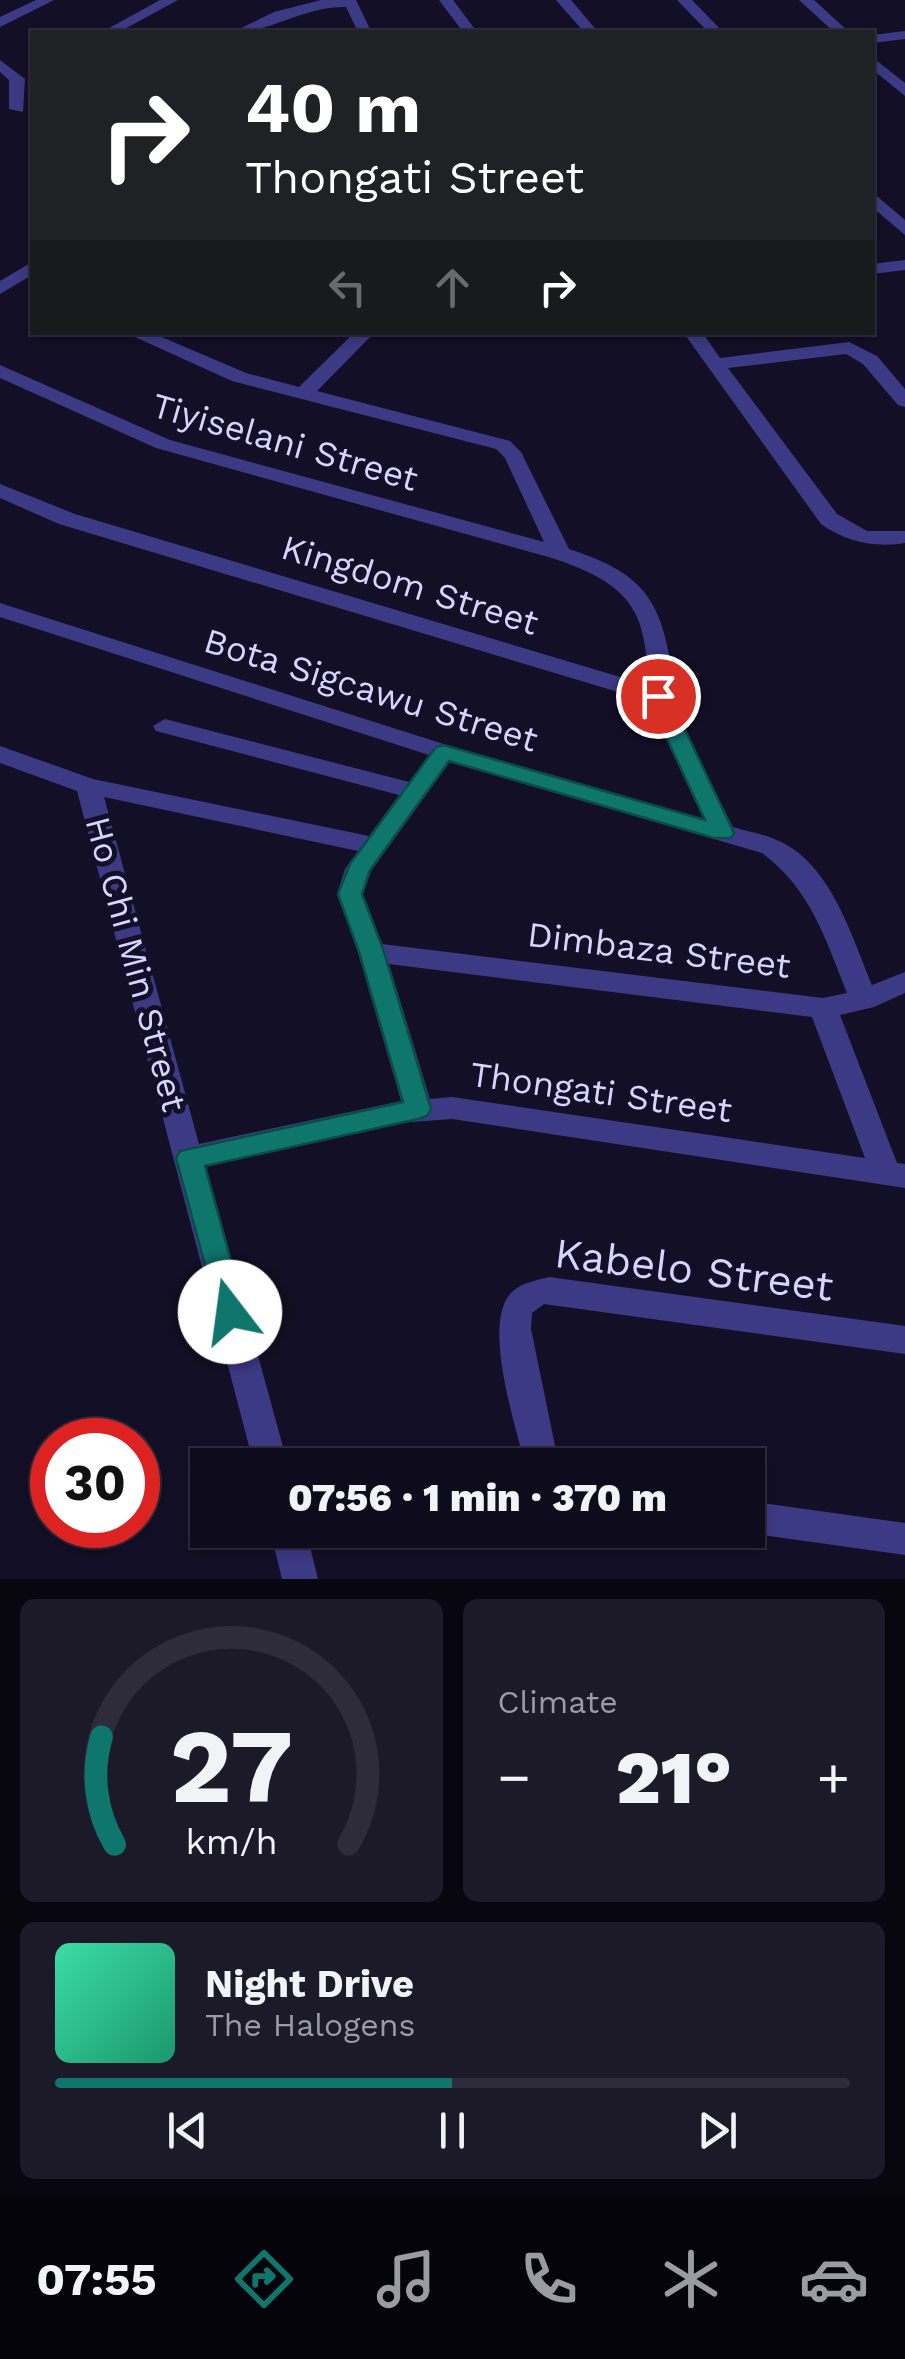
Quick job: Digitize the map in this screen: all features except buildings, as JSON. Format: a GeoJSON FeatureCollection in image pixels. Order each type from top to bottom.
{"type":"FeatureCollection","features":[{"type":"Feature","properties":{"kind":"street"},"geometry":{"type":"LineString","coordinates":[[0,23],[47,0]]}},
{"type":"Feature","properties":{"kind":"street"},"geometry":{"type":"LineString","coordinates":[[112,30],[172,0]]}},
{"type":"Feature","properties":{"kind":"street"},"geometry":{"type":"LineString","coordinates":[[446,0],[468,30]]}},
{"type":"Feature","properties":{"kind":"street"},"geometry":{"type":"LineString","coordinates":[[563,0],[589,30]]}},
{"type":"Feature","properties":{"kind":"street"},"geometry":{"type":"LineString","coordinates":[[684,0],[714,30]]}},
{"type":"Feature","properties":{"kind":"street"},"geometry":{"type":"LineString","coordinates":[[806,0],[840,30]]}},
{"type":"Feature","properties":{"kind":"street"},"geometry":{"type":"LineString","coordinates":[[245,30],[292,10],[338,1],[351,4],[363,29]]}},
{"type":"Feature","properties":{"kind":"street"},"geometry":{"type":"LineString","coordinates":[[875,39],[905,35]]}},
{"type":"Feature","properties":{"kind":"street"},"geometry":{"type":"LineString","coordinates":[[0,64],[25,75],[16,109]]}},
{"type":"Feature","properties":{"kind":"street"},"geometry":{"type":"LineString","coordinates":[[875,64],[905,91]]}},
{"type":"Feature","properties":{"kind":"street"},"geometry":{"type":"LineString","coordinates":[[875,199],[898,214],[905,230]]}},
{"type":"Feature","properties":{"kind":"street"},"geometry":{"type":"LineString","coordinates":[[875,268],[905,265]]}},
{"type":"Feature","properties":{"kind":"street"},"geometry":{"type":"LineString","coordinates":[[0,289],[30,273]]}},
{"type":"Feature","properties":{"kind":"street"},"geometry":{"type":"LineString","coordinates":[[140,335],[217,370],[507,448],[560,553]]}},
{"type":"Feature","properties":{"kind":"street"},"geometry":{"type":"LineString","coordinates":[[304,393],[363,335]]}},
{"type":"Feature","properties":{"kind":"street"},"geometry":{"type":"LineString","coordinates":[[694,335],[830,519],[856,534],[885,539],[905,537]]}},
{"type":"Feature","properties":{"kind":"street"},"geometry":{"type":"LineString","coordinates":[[715,364],[849,348],[870,360],[905,401]]}},
{"type":"Feature","properties":{"kind":"street","name":"Tiyiselani Street"},"geometry":{"type":"LineString","coordinates":[[0,370],[162,444],[560,553],[610,572],[627,584],[660,652],[658,696]]}},
{"type":"Feature","properties":{"kind":"street","name":"Kingdom Street"},"geometry":{"type":"LineString","coordinates":[[0,490],[68,519],[658,696]]}},
{"type":"Feature","properties":{"kind":"street","name":"Bota Sigcawu Street"},"geometry":{"type":"LineString","coordinates":[[0,610],[444,752],[772,848],[804,870],[864,1000]]}},
{"type":"Feature","properties":{"kind":"street"},"geometry":{"type":"LineString","coordinates":[[658,696],[722,833]]}},
{"type":"Feature","properties":{"kind":"street"},"geometry":{"type":"LineString","coordinates":[[165,726],[413,792]]}},
{"type":"Feature","properties":{"kind":"street"},"geometry":{"type":"LineString","coordinates":[[418,1109],[372,952],[350,894],[358,869],[444,752]]}},
{"type":"Feature","properties":{"kind":"street","name":"Ho Chi Min Street"},"geometry":{"type":"LineString","coordinates":[[0,754],[88,786],[266,1448]]}},
{"type":"Feature","properties":{"kind":"street"},"geometry":{"type":"LineString","coordinates":[[88,786],[374,846]]}},
{"type":"Feature","properties":{"kind":"street","name":"Dimbaza Street"},"geometry":{"type":"LineString","coordinates":[[372,952],[823,1008],[895,1174]]}},
{"type":"Feature","properties":{"kind":"street"},"geometry":{"type":"LineString","coordinates":[[823,1008],[864,1000],[905,982]]}},
{"type":"Feature","properties":{"kind":"street","name":"Thongati Street"},"geometry":{"type":"LineString","coordinates":[[189,1158],[418,1109],[486,1112],[895,1174]]}},
{"type":"Feature","properties":{"kind":"street","name":"Kabelo Street"},"geometry":{"type":"LineString","coordinates":[[538,1448],[514,1332],[518,1308],[534,1292],[549,1290],[905,1340]]}},
{"type":"Feature","properties":{"kind":"street"},"geometry":{"type":"LineString","coordinates":[[765,1519],[905,1539]]}},
{"type":"Feature","properties":{"kind":"street"},"geometry":{"type":"LineString","coordinates":[[292,1548],[300,1579]]}},
{"type":"Feature","properties":{"kind":"route"},"geometry":{"type":"LineString","coordinates":[[230,1312],[189,1158],[418,1109],[372,952],[353,911],[350,894],[358,869],[444,752],[722,833],[658,696]]}}]}
